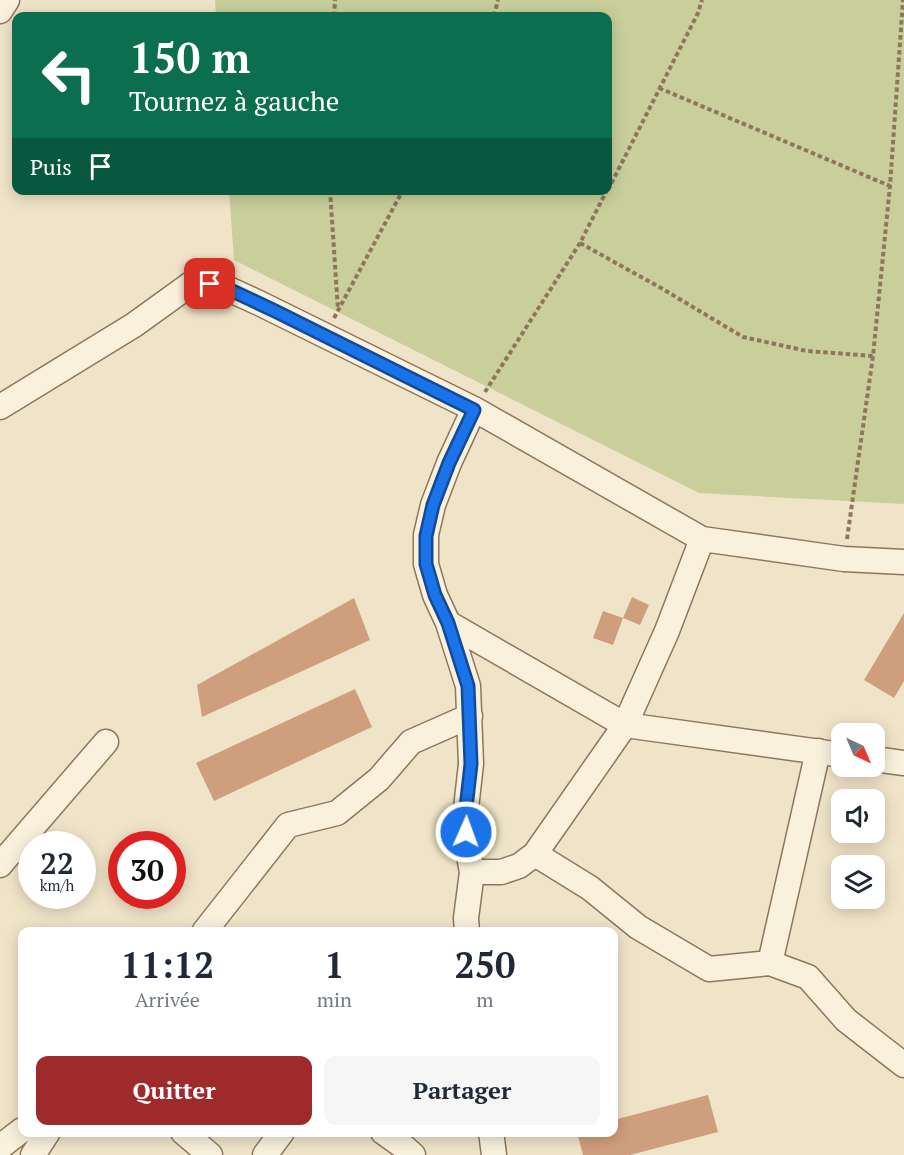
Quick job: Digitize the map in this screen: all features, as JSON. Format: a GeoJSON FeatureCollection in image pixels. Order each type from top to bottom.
{"type":"FeatureCollection","features":[{"type":"Feature","properties":{"kind":"street"},"geometry":{"type":"LineString","coordinates":[[0,11],[7,0]]}},
{"type":"Feature","properties":{"kind":"street"},"geometry":{"type":"LineString","coordinates":[[0,407],[134,325],[195,281],[224,287],[325,334],[474,410],[702,539],[844,559],[904,562]]}},
{"type":"Feature","properties":{"kind":"street"},"geometry":{"type":"LineString","coordinates":[[462,927],[472,872],[465,817],[471,764],[468,686],[426,564],[426,536],[433,505],[449,463],[474,410]]}},
{"type":"Feature","properties":{"kind":"street"},"geometry":{"type":"LineString","coordinates":[[472,872],[501,872],[519,867],[535,854],[625,725],[667,631],[702,539]]}},
{"type":"Feature","properties":{"kind":"street"},"geometry":{"type":"LineString","coordinates":[[448,623],[625,725],[831,753]]}},
{"type":"Feature","properties":{"kind":"street"},"geometry":{"type":"LineString","coordinates":[[208,927],[288,825],[337,813],[380,779],[411,742],[470,716]]}},
{"type":"Feature","properties":{"kind":"street"},"geometry":{"type":"LineString","coordinates":[[0,865],[106,742]]}},
{"type":"Feature","properties":{"kind":"street"},"geometry":{"type":"LineString","coordinates":[[770,963],[818,751]]}},
{"type":"Feature","properties":{"kind":"street"},"geometry":{"type":"LineString","coordinates":[[885,760],[904,763]]}},
{"type":"Feature","properties":{"kind":"street"},"geometry":{"type":"LineString","coordinates":[[535,854],[590,888],[638,927],[710,969],[770,963],[808,977],[846,1020],[904,1065]]}},
{"type":"Feature","properties":{"kind":"street"},"geometry":{"type":"LineString","coordinates":[[0,1148],[18,1133]]}},
{"type":"Feature","properties":{"kind":"street"},"geometry":{"type":"LineString","coordinates":[[33,1155],[45,1137]]}},
{"type":"Feature","properties":{"kind":"street"},"geometry":{"type":"LineString","coordinates":[[189,1137],[210,1155]]}},
{"type":"Feature","properties":{"kind":"street"},"geometry":{"type":"LineString","coordinates":[[265,1155],[278,1137]]}},
{"type":"Feature","properties":{"kind":"street"},"geometry":{"type":"LineString","coordinates":[[390,1137],[413,1155]]}},
{"type":"Feature","properties":{"kind":"street"},"geometry":{"type":"LineString","coordinates":[[402,1137],[425,1155]]}},
{"type":"Feature","properties":{"kind":"street"},"geometry":{"type":"LineString","coordinates":[[492,1137],[494,1155]]}},
{"type":"Feature","properties":{"kind":"path"},"geometry":{"type":"LineString","coordinates":[[612,180],[698,14],[702,0]]}},
{"type":"Feature","properties":{"kind":"path"},"geometry":{"type":"LineString","coordinates":[[844,559],[873,356],[890,186],[903,0]]}},
{"type":"Feature","properties":{"kind":"path"},"geometry":{"type":"LineString","coordinates":[[659,88],[890,186]]}},
{"type":"Feature","properties":{"kind":"path"},"geometry":{"type":"LineString","coordinates":[[330,195],[338,311]]}},
{"type":"Feature","properties":{"kind":"path"},"geometry":{"type":"LineString","coordinates":[[325,334],[400,195]]}},
{"type":"Feature","properties":{"kind":"path"},"geometry":{"type":"LineString","coordinates":[[474,410],[580,243],[604,195]]}},
{"type":"Feature","properties":{"kind":"path"},"geometry":{"type":"LineString","coordinates":[[580,243],[743,337],[807,351],[873,356]]}},
{"type":"Feature","properties":{"kind":"green space"},"geometry":{"type":"Polygon","coordinates":[[[215,0],[904,0],[904,504],[699,493],[234,260],[229,195],[612,195],[612,12],[216,12],[215,0]]]}},
{"type":"Feature","properties":{"kind":"building"},"geometry":{"type":"Polygon","coordinates":[[[632,597],[649,605],[640,625],[623,618],[632,597]]]}},
{"type":"Feature","properties":{"kind":"building"},"geometry":{"type":"Polygon","coordinates":[[[354,598],[370,640],[202,717],[197,685],[354,598]]]}},
{"type":"Feature","properties":{"kind":"building"},"geometry":{"type":"Polygon","coordinates":[[[603,611],[623,618],[613,645],[593,638],[603,611]]]}},
{"type":"Feature","properties":{"kind":"building"},"geometry":{"type":"Polygon","coordinates":[[[904,613],[904,681],[894,698],[864,680],[904,613]]]}},
{"type":"Feature","properties":{"kind":"building"},"geometry":{"type":"Polygon","coordinates":[[[355,689],[372,727],[214,801],[196,763],[355,689]]]}},
{"type":"Feature","properties":{"kind":"building"},"geometry":{"type":"Polygon","coordinates":[[[708,1095],[718,1132],[630,1155],[583,1155],[578,1137],[618,1137],[618,1119],[708,1095]]]}},
{"type":"Feature","properties":{"kind":"route"},"geometry":{"type":"LineString","coordinates":[[210,284],[224,287],[325,334],[474,410],[449,463],[433,505],[426,536],[426,564],[468,686],[471,764],[465,817],[466,832]]}}]}
